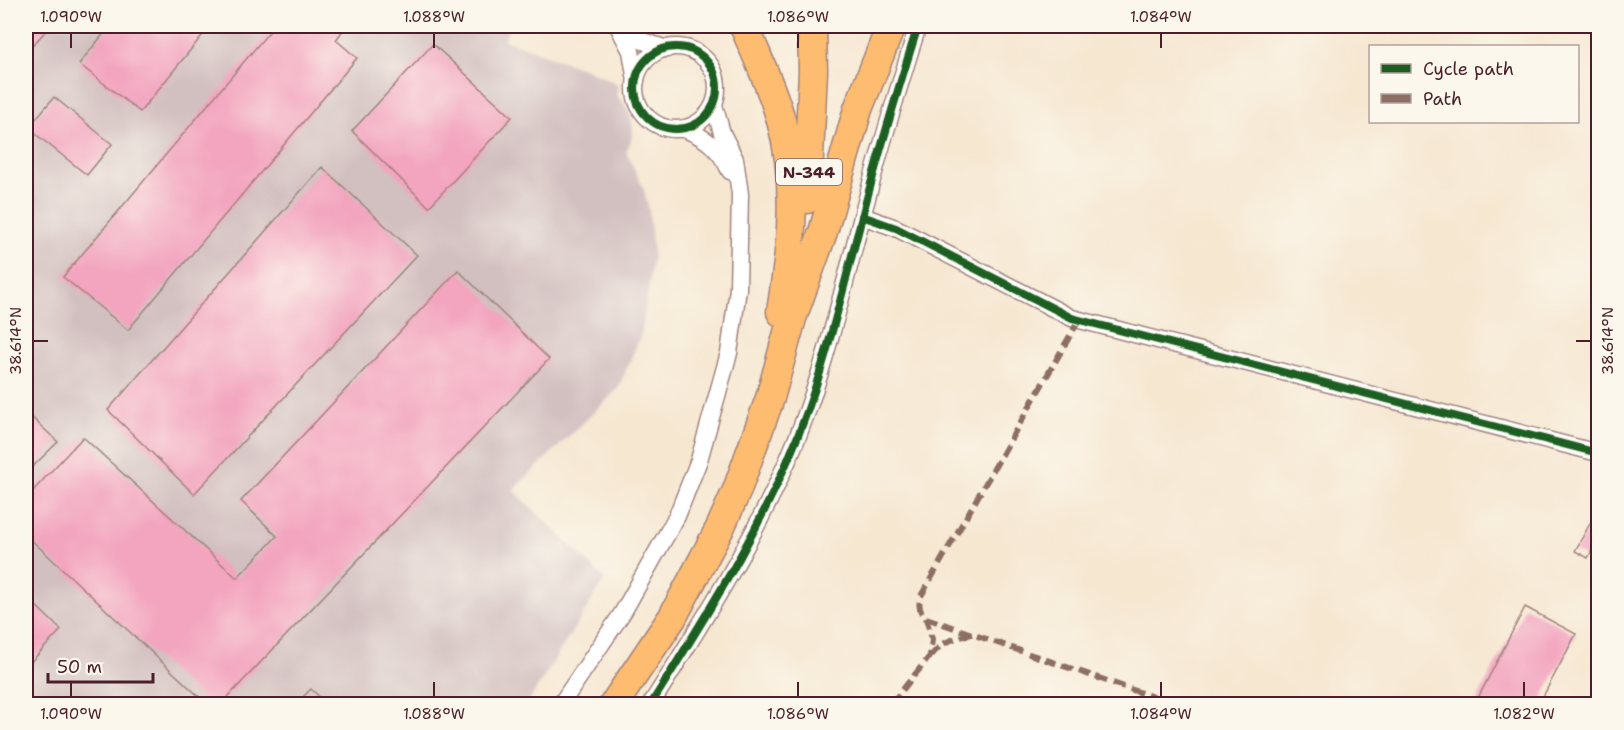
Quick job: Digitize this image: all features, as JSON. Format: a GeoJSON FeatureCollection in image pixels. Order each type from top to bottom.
{"type":"FeatureCollection","features":[{"type":"Feature","properties":{"kind":"highway"},"geometry":{"type":"LineString","coordinates":[[744,26],[781,120],[789,161],[791,244],[771,371],[770,398]]}},
{"type":"Feature","properties":{"kind":"highway","name":"N-344"},"geometry":{"type":"LineString","coordinates":[[614,705],[672,618],[720,528],[753,448],[770,398],[792,318],[807,212],[813,71],[812,26]]}},
{"type":"Feature","properties":{"kind":"highway"},"geometry":{"type":"LineString","coordinates":[[792,318],[823,232],[858,109],[891,26]]}},
{"type":"Feature","properties":{"kind":"street"},"geometry":{"type":"LineString","coordinates":[[619,26],[643,41],[667,49]]}},
{"type":"Feature","properties":{"kind":"street"},"geometry":{"type":"LineString","coordinates":[[619,26],[631,51],[638,102],[651,120],[662,127],[684,129],[711,142],[724,158],[740,194]]}},
{"type":"Feature","properties":{"kind":"street"},"geometry":{"type":"LineString","coordinates":[[651,705],[709,612],[769,503],[808,410],[889,119],[918,26]]}},
{"type":"Feature","properties":{"kind":"street"},"geometry":{"type":"LineString","coordinates":[[636,82],[640,70],[647,61],[656,53],[667,49],[680,48],[692,51],[704,58],[712,68],[717,80],[714,105],[701,120],[684,129]]}},
{"type":"Feature","properties":{"kind":"street"},"geometry":{"type":"LineString","coordinates":[[561,705],[645,574],[677,516],[699,460],[729,353],[740,256],[740,194],[735,159],[722,133],[714,105]]}},
{"type":"Feature","properties":{"kind":"street"},"geometry":{"type":"LineString","coordinates":[[862,216],[896,228],[1072,318],[1599,453]]}},
{"type":"Feature","properties":{"kind":"shaded area"},"geometry":{"type":"Polygon","coordinates":[[[26,26],[510,26],[504,40],[588,70],[618,84],[616,95],[625,105],[633,128],[626,152],[643,187],[649,211],[653,255],[649,284],[641,335],[618,389],[513,490],[605,579],[527,704],[26,704],[26,26]]]}},
{"type":"Feature","properties":{"kind":"building"},"geometry":{"type":"Polygon","coordinates":[[[26,26],[50,26],[26,53],[26,26]]]}},
{"type":"Feature","properties":{"kind":"building"},"geometry":{"type":"Polygon","coordinates":[[[110,26],[210,26],[140,112],[79,64],[110,26]]]}},
{"type":"Feature","properties":{"kind":"building"},"geometry":{"type":"Polygon","coordinates":[[[274,26],[346,26],[336,40],[357,58],[128,330],[63,277],[274,26]]]}},
{"type":"Feature","properties":{"kind":"building"},"geometry":{"type":"Polygon","coordinates":[[[433,44],[512,117],[429,207],[352,131],[433,44]]]}},
{"type":"Feature","properties":{"kind":"building"},"geometry":{"type":"Polygon","coordinates":[[[54,97],[112,144],[87,175],[28,128],[54,97]]]}},
{"type":"Feature","properties":{"kind":"building"},"geometry":{"type":"Polygon","coordinates":[[[322,167],[417,255],[194,494],[108,410],[322,167]]]}},
{"type":"Feature","properties":{"kind":"building"},"geometry":{"type":"Polygon","coordinates":[[[458,270],[549,359],[221,704],[207,704],[26,535],[26,491],[30,494],[83,437],[237,578],[277,536],[241,501],[458,270]]]}},
{"type":"Feature","properties":{"kind":"building"},"geometry":{"type":"Polygon","coordinates":[[[26,412],[58,442],[26,473],[26,412]]]}},
{"type":"Feature","properties":{"kind":"building"},"geometry":{"type":"Polygon","coordinates":[[[1592,520],[1598,524],[1598,538],[1588,558],[1575,551],[1592,520]]]}},
{"type":"Feature","properties":{"kind":"building"},"geometry":{"type":"Polygon","coordinates":[[[26,596],[61,630],[26,667],[26,596]]]}},
{"type":"Feature","properties":{"kind":"building"},"geometry":{"type":"Polygon","coordinates":[[[1525,607],[1576,634],[1539,704],[1475,704],[1525,607]]]}},
{"type":"Feature","properties":{"kind":"building"},"geometry":{"type":"Polygon","coordinates":[[[311,689],[327,704],[296,704],[311,689]]]}},
{"type":"Feature","properties":{"kind":"marked path"},"geometry":{"type":"LineString","coordinates":[[1079,320],[921,596],[920,608],[926,618],[1173,704]]}},
{"type":"Feature","properties":{"kind":"marked path"},"geometry":{"type":"LineString","coordinates":[[891,704],[930,656],[932,639],[926,618]]}},
{"type":"Feature","properties":{"kind":"marked path"},"geometry":{"type":"LineString","coordinates":[[931,656],[944,644],[972,634]]}},
{"type":"Feature","properties":{"kind":"cycle path"},"geometry":{"type":"LineString","coordinates":[[651,704],[738,561],[793,448],[823,361],[875,169],[918,26]]}},
{"type":"Feature","properties":{"kind":"cycle path"},"geometry":{"type":"LineString","coordinates":[[676,47],[692,51],[705,59],[713,72],[717,88],[713,104],[705,117],[692,125],[676,129],[660,125],[647,117],[639,104],[635,88],[639,72],[647,59],[660,51],[676,47]]}},
{"type":"Feature","properties":{"kind":"cycle path"},"geometry":{"type":"LineString","coordinates":[[862,216],[896,228],[1072,318],[1598,453]]}}]}
